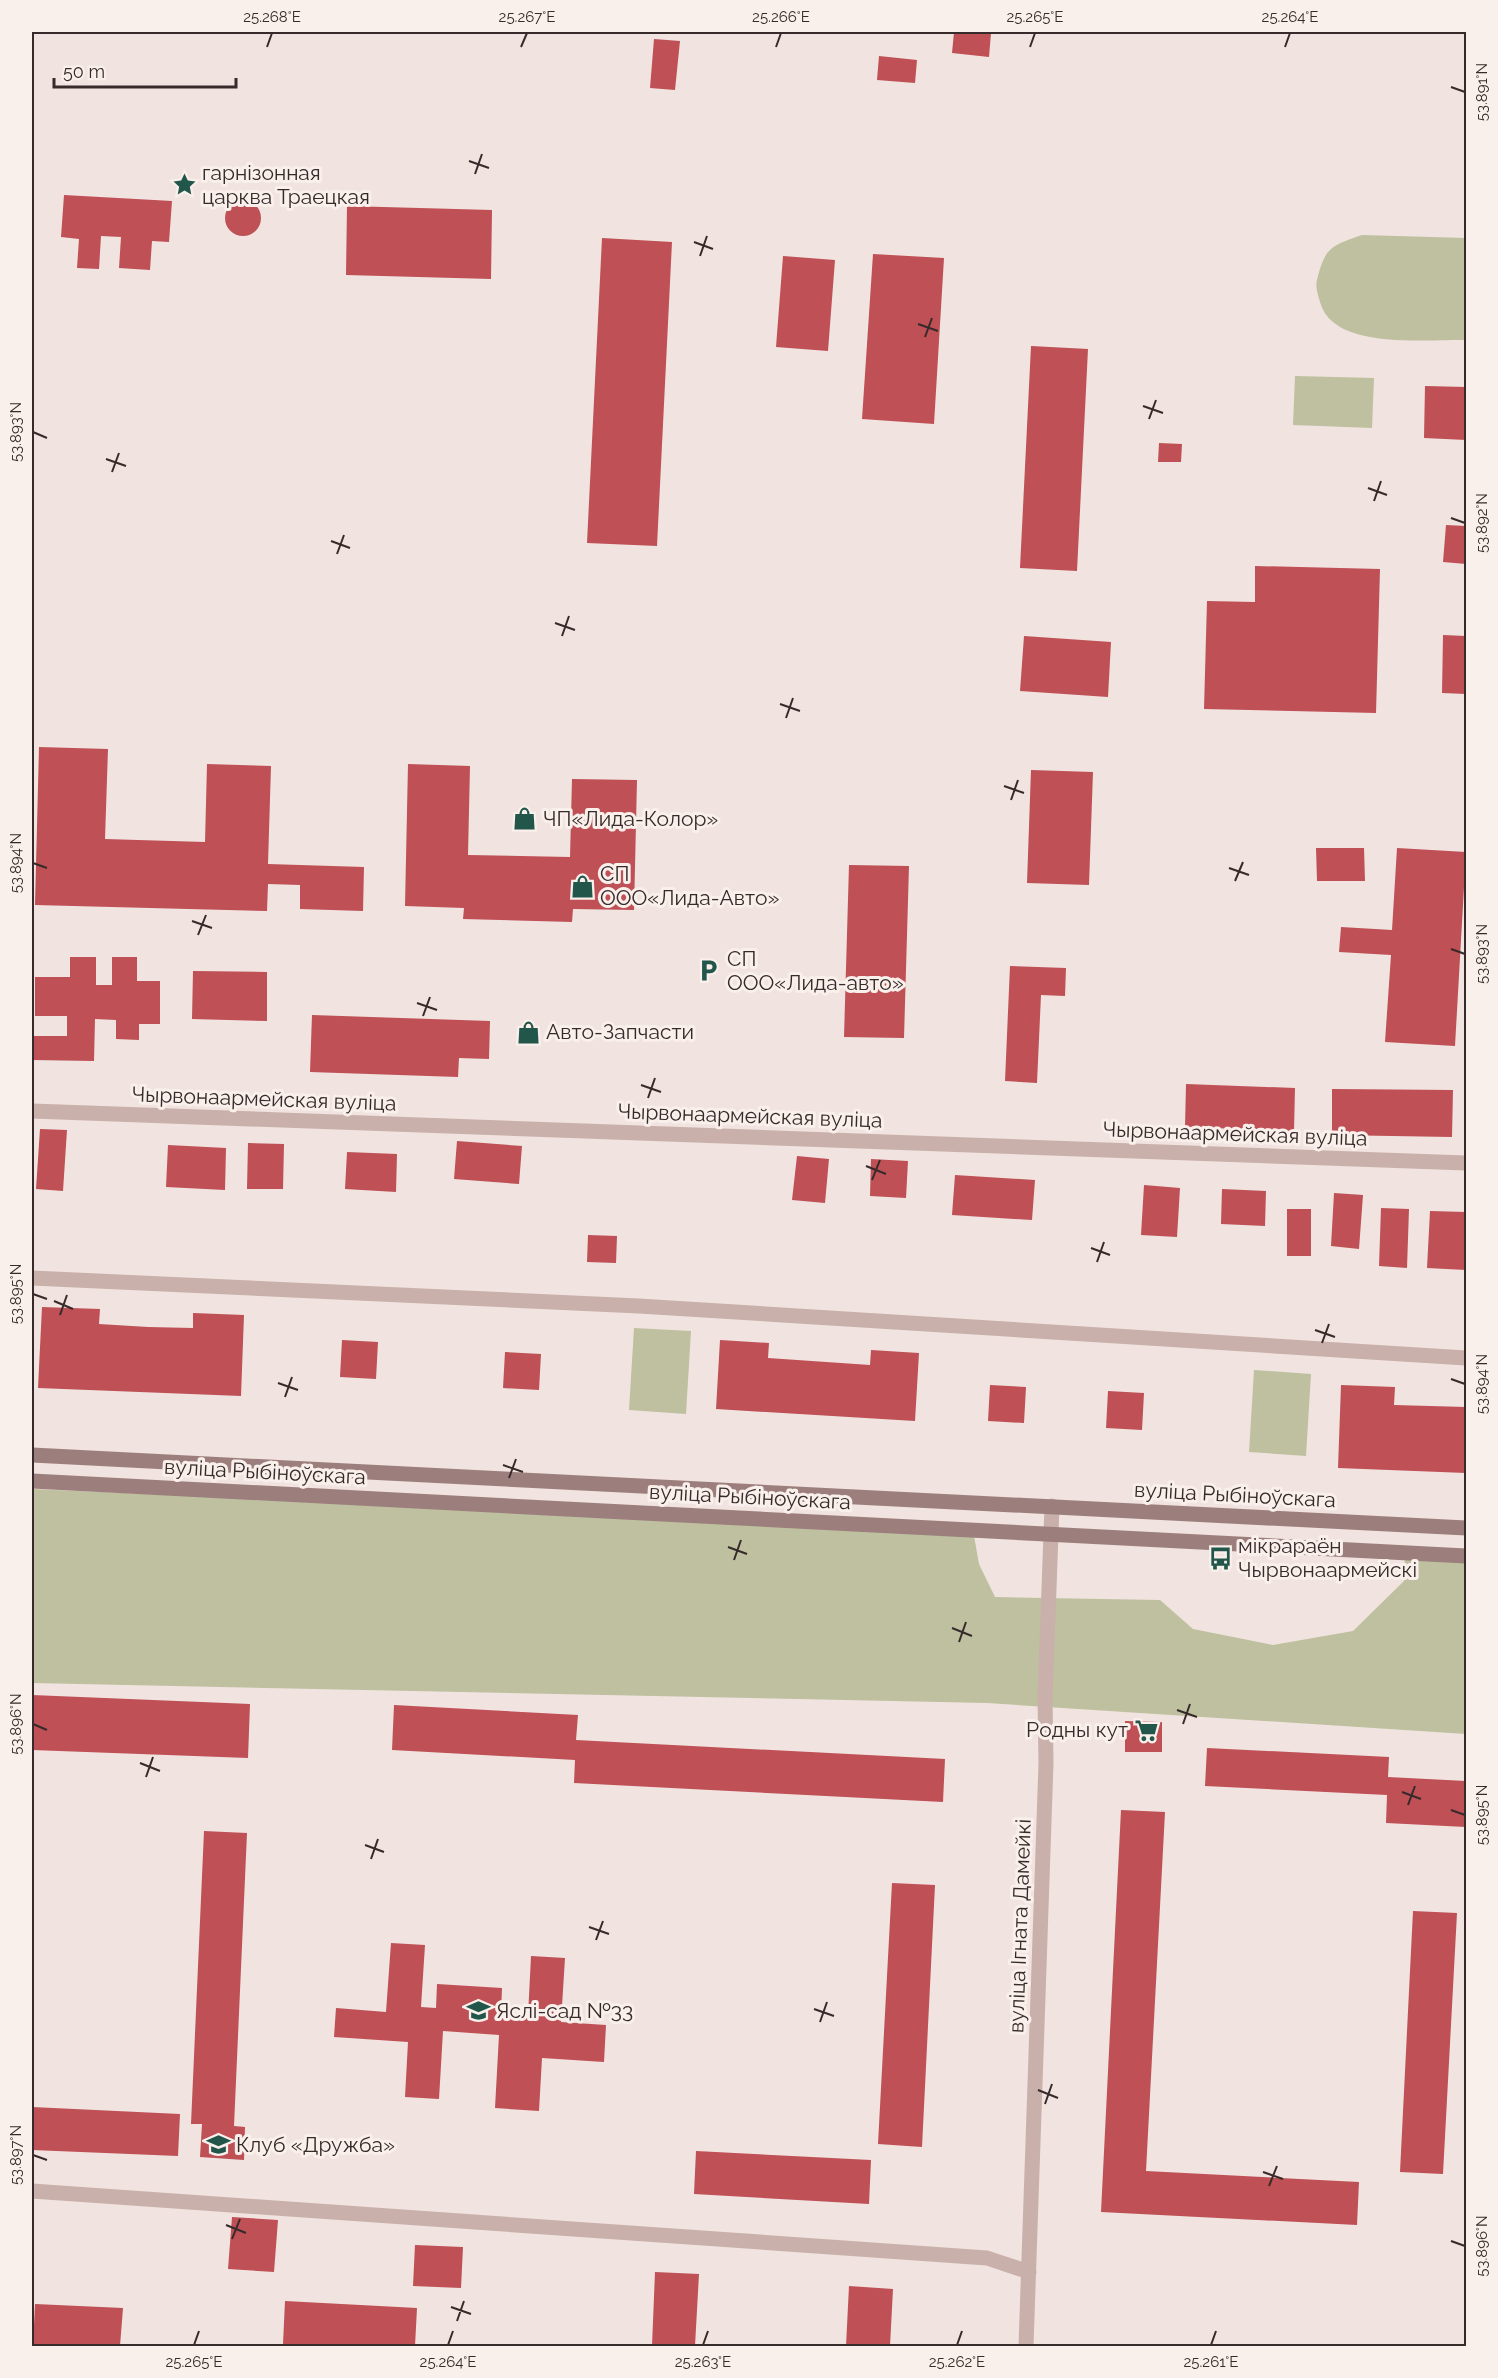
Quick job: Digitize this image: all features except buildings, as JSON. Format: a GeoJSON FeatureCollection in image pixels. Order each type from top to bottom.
{"type":"FeatureCollection","features":[{"type":"Feature","properties":{"kind":"main road","name":"вуліца Рыбіноўскага"},"geometry":{"type":"LineString","coordinates":[[32,1455],[1467,1528]]}},
{"type":"Feature","properties":{"kind":"main road","name":"вуліца Рыбіноўскага"},"geometry":{"type":"LineString","coordinates":[[32,1481],[1467,1556]]}},
{"type":"Feature","properties":{"kind":"street","name":"Чырвонаармейская вуліца"},"geometry":{"type":"LineString","coordinates":[[32,1112],[1467,1163]]}},
{"type":"Feature","properties":{"kind":"street"},"geometry":{"type":"LineString","coordinates":[[32,1278],[639,1306],[1467,1358]]}},
{"type":"Feature","properties":{"kind":"street","name":"вуліца Ігната Дамейкі"},"geometry":{"type":"LineString","coordinates":[[1026,2346],[1052,1506]]}},
{"type":"Feature","properties":{"kind":"street"},"geometry":{"type":"LineString","coordinates":[[32,2191],[987,2258],[1029,2272]]}},
{"type":"Feature","properties":{"kind":"green space"},"geometry":{"type":"Polygon","coordinates":[[[1362,235],[1466,238],[1466,340],[1383,339],[1343,328],[1328,318],[1320,302],[1317,288],[1323,261],[1336,245],[1362,235]]]}},
{"type":"Feature","properties":{"kind":"green space"},"geometry":{"type":"Polygon","coordinates":[[[1295,376],[1374,378],[1372,428],[1293,425],[1295,376]]]}},
{"type":"Feature","properties":{"kind":"green space"},"geometry":{"type":"Polygon","coordinates":[[[634,1328],[691,1331],[686,1414],[629,1410],[634,1328]]]}},
{"type":"Feature","properties":{"kind":"green space"},"geometry":{"type":"Polygon","coordinates":[[[1254,1370],[1311,1374],[1306,1456],[1249,1452],[1254,1370]]]}},
{"type":"Feature","properties":{"kind":"green space"},"geometry":{"type":"Polygon","coordinates":[[[32,1489],[973,1530],[979,1564],[995,1597],[1160,1600],[1193,1629],[1273,1645],[1353,1631],[1404,1581],[1405,1554],[1466,1557],[1466,1734],[987,1703],[32,1683],[32,1489]]]}},
{"type":"Feature","properties":{"kind":"place","name":"гарнізонная царква Траецкая"},"geometry":{"type":"Point","coordinates":[184,185]}},
{"type":"Feature","properties":{"kind":"place","name":"ЧП«Лида-Колор»"},"geometry":{"type":"Point","coordinates":[525,819]}},
{"type":"Feature","properties":{"kind":"place","name":"СП ООО«Лида-Авто»"},"geometry":{"type":"Point","coordinates":[582,886]}},
{"type":"Feature","properties":{"kind":"place","name":"СП ООО«Лида-авто»"},"geometry":{"type":"Point","coordinates":[709,971]}},
{"type":"Feature","properties":{"kind":"place","name":"Авто-Запчасти"},"geometry":{"type":"Point","coordinates":[528,1032]}},
{"type":"Feature","properties":{"kind":"place","name":"мікрараён Чырвонаармейскі"},"geometry":{"type":"Point","coordinates":[1220,1558]}},
{"type":"Feature","properties":{"kind":"place","name":"Родны кут"},"geometry":{"type":"Point","coordinates":[1146,1730]}},
{"type":"Feature","properties":{"kind":"place","name":"Яслі-сад №33"},"geometry":{"type":"Point","coordinates":[478,2011]}},
{"type":"Feature","properties":{"kind":"place","name":"Клуб «Дружба»"},"geometry":{"type":"Point","coordinates":[218,2145]}}]}
